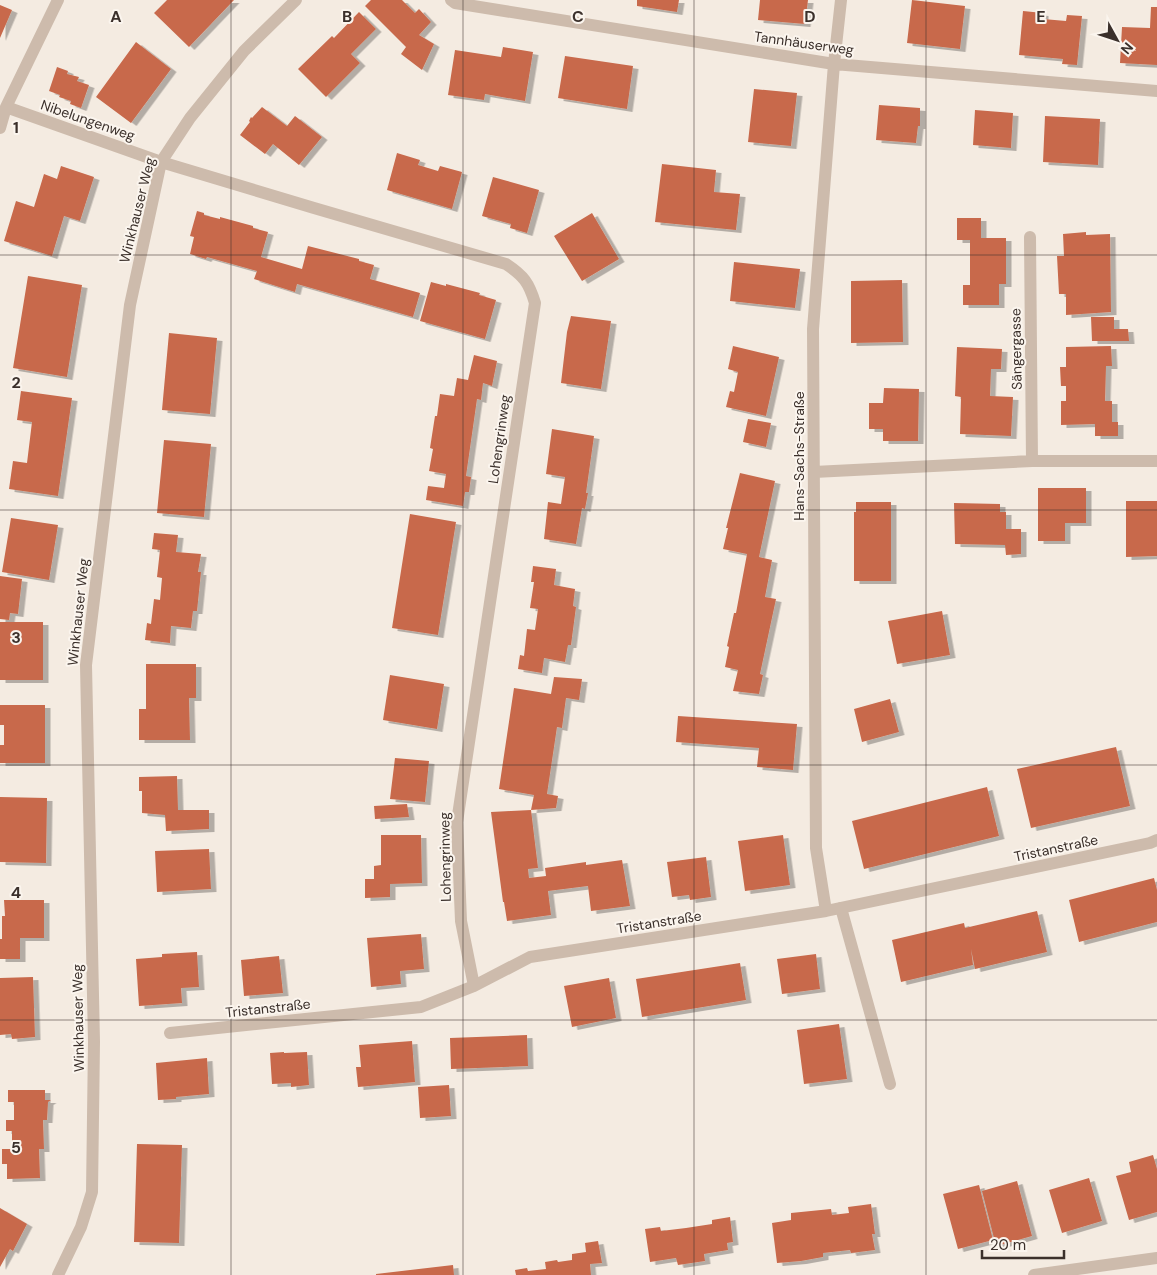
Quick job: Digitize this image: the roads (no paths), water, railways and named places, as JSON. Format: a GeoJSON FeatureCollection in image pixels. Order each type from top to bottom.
{"type":"FeatureCollection","features":[{"type":"Feature","properties":{"kind":"street"},"geometry":{"type":"LineString","coordinates":[[0,128],[6,108],[58,0]]}},
{"type":"Feature","properties":{"kind":"street","name":"Winkhauser Weg"},"geometry":{"type":"LineString","coordinates":[[58,1275],[81,1227],[92,1192],[94,1042],[86,665],[130,306],[161,162],[190,118],[244,51],[296,0]]}},
{"type":"Feature","properties":{"kind":"street","name":"Tannhäuserweg"},"geometry":{"type":"LineString","coordinates":[[451,0],[455,3],[834,64],[1157,91]]}},
{"type":"Feature","properties":{"kind":"street","name":"Hans-Sachs-Straße"},"geometry":{"type":"LineString","coordinates":[[826,911],[816,848],[813,329],[834,64],[841,0]]}},
{"type":"Feature","properties":{"kind":"street","name":"Nibelungenweg"},"geometry":{"type":"LineString","coordinates":[[6,108],[161,162]]}},
{"type":"Feature","properties":{"kind":"street","name":"Lohengrinweg"},"geometry":{"type":"LineString","coordinates":[[161,162],[506,264],[520,273],[530,286],[535,303],[457,822],[461,921],[474,986]]}},
{"type":"Feature","properties":{"kind":"street","name":"Sängergasse"},"geometry":{"type":"LineString","coordinates":[[1030,237],[1032,461]]}},
{"type":"Feature","properties":{"kind":"street"},"geometry":{"type":"LineString","coordinates":[[814,472],[1032,461],[1157,460]]}},
{"type":"Feature","properties":{"kind":"street","name":"Tristanstraße"},"geometry":{"type":"LineString","coordinates":[[170,1033],[421,1008],[474,986],[530,957],[826,911],[1157,840]]}},
{"type":"Feature","properties":{"kind":"street"},"geometry":{"type":"LineString","coordinates":[[841,908],[890,1084]]}},
{"type":"Feature","properties":{"kind":"street"},"geometry":{"type":"LineString","coordinates":[[1034,1275],[1157,1258]]}}]}
